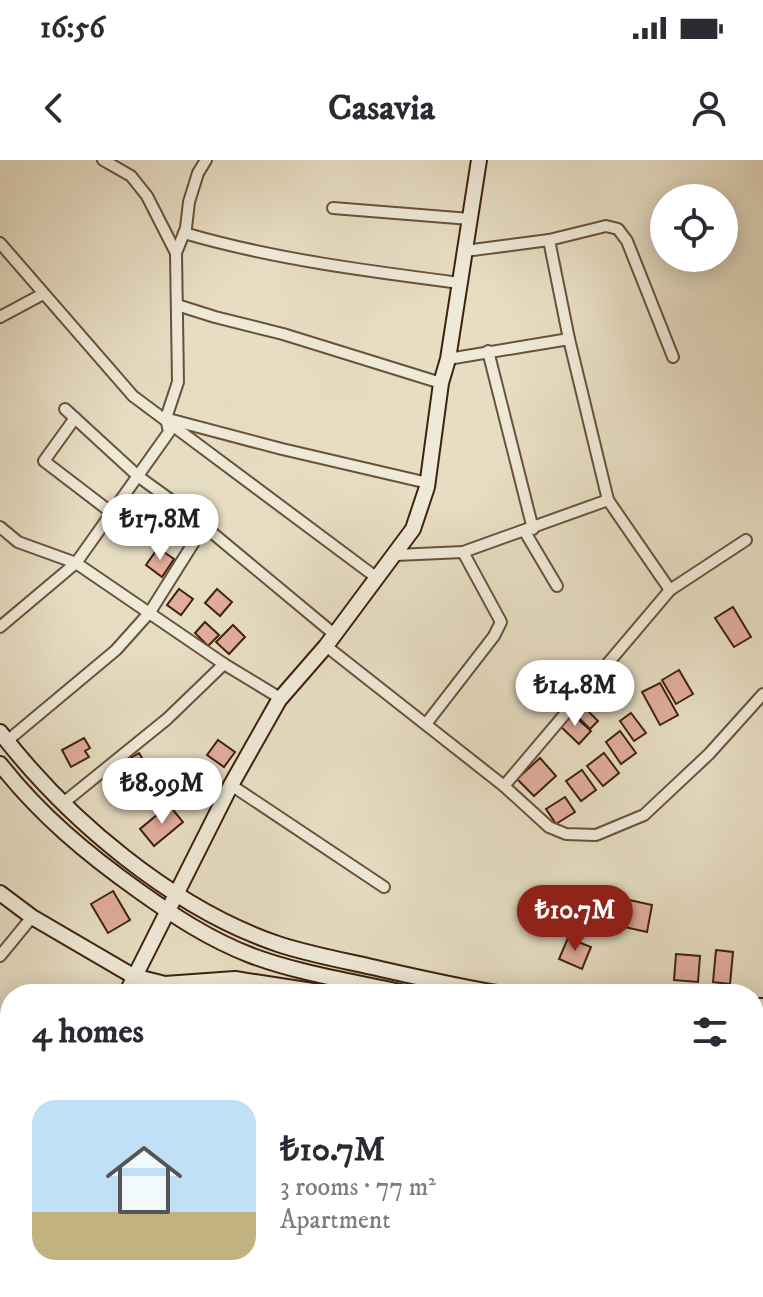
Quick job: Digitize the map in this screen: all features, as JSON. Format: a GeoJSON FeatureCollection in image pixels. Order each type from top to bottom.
{"type":"FeatureCollection","features":[{"type":"Feature","properties":{"kind":"street"},"geometry":{"type":"LineString","coordinates":[[103,160],[131,176],[147,196],[176,253]]}},
{"type":"Feature","properties":{"kind":"street"},"geometry":{"type":"LineString","coordinates":[[0,627],[76,563],[169,432],[166,418],[178,382],[176,253],[184,233],[198,173],[206,160]]}},
{"type":"Feature","properties":{"kind":"street"},"geometry":{"type":"LineString","coordinates":[[130,984],[231,785],[280,698],[330,640],[413,529],[428,483],[441,383],[448,359],[479,160]]}},
{"type":"Feature","properties":{"kind":"street"},"geometry":{"type":"LineString","coordinates":[[333,208],[470,219]]}},
{"type":"Feature","properties":{"kind":"street"},"geometry":{"type":"LineString","coordinates":[[465,251],[549,240],[613,226],[624,234],[673,357]]}},
{"type":"Feature","properties":{"kind":"street"},"geometry":{"type":"LineString","coordinates":[[184,233],[236,248],[460,283]]}},
{"type":"Feature","properties":{"kind":"street"},"geometry":{"type":"LineString","coordinates":[[549,240],[569,339],[608,500],[670,590]]}},
{"type":"Feature","properties":{"kind":"street"},"geometry":{"type":"LineString","coordinates":[[0,243],[133,396],[377,578]]}},
{"type":"Feature","properties":{"kind":"street"},"geometry":{"type":"LineString","coordinates":[[0,317],[43,294]]}},
{"type":"Feature","properties":{"kind":"street"},"geometry":{"type":"LineString","coordinates":[[177,305],[441,383]]}},
{"type":"Feature","properties":{"kind":"street"},"geometry":{"type":"LineString","coordinates":[[448,359],[569,339]]}},
{"type":"Feature","properties":{"kind":"street"},"geometry":{"type":"LineString","coordinates":[[488,351],[529,530],[557,586]]}},
{"type":"Feature","properties":{"kind":"street"},"geometry":{"type":"LineString","coordinates":[[65,409],[139,477],[204,526],[426,724],[504,786],[549,827],[566,834],[585,836],[602,833],[644,815],[709,754],[763,694]]}},
{"type":"Feature","properties":{"kind":"street"},"geometry":{"type":"LineString","coordinates":[[75,418],[44,461],[112,513]]}},
{"type":"Feature","properties":{"kind":"street"},"geometry":{"type":"LineString","coordinates":[[166,418],[428,483]]}},
{"type":"Feature","properties":{"kind":"street"},"geometry":{"type":"LineString","coordinates":[[396,555],[463,552],[608,500]]}},
{"type":"Feature","properties":{"kind":"street"},"geometry":{"type":"LineString","coordinates":[[204,526],[150,612],[116,650],[4,736],[62,804],[120,854],[175,892],[242,929],[277,943],[453,984]]}},
{"type":"Feature","properties":{"kind":"street"},"geometry":{"type":"LineString","coordinates":[[0,527],[18,542],[76,563],[224,664],[280,698]]}},
{"type":"Feature","properties":{"kind":"street"},"geometry":{"type":"LineString","coordinates":[[504,786],[670,590],[746,540]]}},
{"type":"Feature","properties":{"kind":"street"},"geometry":{"type":"LineString","coordinates":[[426,724],[494,636],[501,622],[463,552]]}},
{"type":"Feature","properties":{"kind":"street"},"geometry":{"type":"LineString","coordinates":[[62,804],[167,719],[224,664]]}},
{"type":"Feature","properties":{"kind":"street"},"geometry":{"type":"LineString","coordinates":[[0,764],[43,814],[70,839],[166,910],[206,935],[253,956],[368,984]]}},
{"type":"Feature","properties":{"kind":"street"},"geometry":{"type":"LineString","coordinates":[[231,785],[384,887]]}},
{"type":"Feature","properties":{"kind":"street"},"geometry":{"type":"LineString","coordinates":[[0,893],[32,917],[133,976],[165,984],[235,979],[267,984]]}},
{"type":"Feature","properties":{"kind":"street"},"geometry":{"type":"LineString","coordinates":[[0,956],[32,917]]}},
{"type":"Feature","properties":{"kind":"building"},"geometry":{"type":"Polygon","coordinates":[[[158,548],[174,559],[162,577],[146,565],[158,548]]]}},
{"type":"Feature","properties":{"kind":"building"},"geometry":{"type":"Polygon","coordinates":[[[179,589],[193,599],[181,615],[167,605],[179,589]]]}},
{"type":"Feature","properties":{"kind":"building"},"geometry":{"type":"Polygon","coordinates":[[[217,589],[232,602],[220,616],[205,603],[217,589]]]}},
{"type":"Feature","properties":{"kind":"building"},"geometry":{"type":"Polygon","coordinates":[[[733,607],[751,637],[734,647],[715,618],[733,607]]]}},
{"type":"Feature","properties":{"kind":"building"},"geometry":{"type":"Polygon","coordinates":[[[205,622],[219,635],[208,646],[195,633],[205,622]]]}},
{"type":"Feature","properties":{"kind":"building"},"geometry":{"type":"Polygon","coordinates":[[[233,625],[245,637],[229,654],[216,642],[233,625]]]}},
{"type":"Feature","properties":{"kind":"building"},"geometry":{"type":"Polygon","coordinates":[[[679,670],[693,694],[676,704],[662,680],[679,670]]]}},
{"type":"Feature","properties":{"kind":"building"},"geometry":{"type":"Polygon","coordinates":[[[660,683],[678,715],[660,725],[642,692],[660,683]]]}},
{"type":"Feature","properties":{"kind":"building"},"geometry":{"type":"Polygon","coordinates":[[[581,704],[598,721],[590,729],[573,712],[581,704]]]}},
{"type":"Feature","properties":{"kind":"building"},"geometry":{"type":"Polygon","coordinates":[[[571,713],[591,731],[579,744],[559,725],[571,713]]]}},
{"type":"Feature","properties":{"kind":"building"},"geometry":{"type":"Polygon","coordinates":[[[631,713],[646,733],[634,741],[620,721],[631,713]]]}},
{"type":"Feature","properties":{"kind":"building"},"geometry":{"type":"Polygon","coordinates":[[[620,731],[636,753],[621,764],[606,742],[620,731]]]}},
{"type":"Feature","properties":{"kind":"building"},"geometry":{"type":"Polygon","coordinates":[[[84,738],[90,748],[85,751],[89,757],[71,767],[62,750],[84,738]]]}},
{"type":"Feature","properties":{"kind":"building"},"geometry":{"type":"Polygon","coordinates":[[[218,740],[235,752],[224,767],[207,755],[218,740]]]}},
{"type":"Feature","properties":{"kind":"building"},"geometry":{"type":"Polygon","coordinates":[[[139,753],[150,771],[133,782],[122,763],[139,753]]]}},
{"type":"Feature","properties":{"kind":"building"},"geometry":{"type":"Polygon","coordinates":[[[604,753],[619,773],[603,786],[587,766],[604,753]]]}},
{"type":"Feature","properties":{"kind":"building"},"geometry":{"type":"Polygon","coordinates":[[[540,758],[556,776],[534,796],[517,779],[540,758]]]}},
{"type":"Feature","properties":{"kind":"building"},"geometry":{"type":"Polygon","coordinates":[[[582,770],[596,790],[581,801],[566,781],[582,770]]]}},
{"type":"Feature","properties":{"kind":"building"},"geometry":{"type":"Polygon","coordinates":[[[565,797],[575,812],[556,824],[546,809],[565,797]]]}},
{"type":"Feature","properties":{"kind":"building"},"geometry":{"type":"Polygon","coordinates":[[[169,805],[183,822],[154,846],[140,829],[169,805]]]}},
{"type":"Feature","properties":{"kind":"building"},"geometry":{"type":"Polygon","coordinates":[[[113,891],[130,920],[108,933],[91,904],[113,891]]]}},
{"type":"Feature","properties":{"kind":"building"},"geometry":{"type":"Polygon","coordinates":[[[625,899],[652,905],[647,932],[620,926],[625,899]]]}},
{"type":"Feature","properties":{"kind":"building"},"geometry":{"type":"Polygon","coordinates":[[[568,938],[591,947],[582,969],[559,959],[568,938]]]}},
{"type":"Feature","properties":{"kind":"building"},"geometry":{"type":"Polygon","coordinates":[[[716,950],[733,952],[730,984],[713,982],[716,950]]]}},
{"type":"Feature","properties":{"kind":"building"},"geometry":{"type":"Polygon","coordinates":[[[676,954],[700,956],[698,982],[674,980],[676,954]]]}}]}
